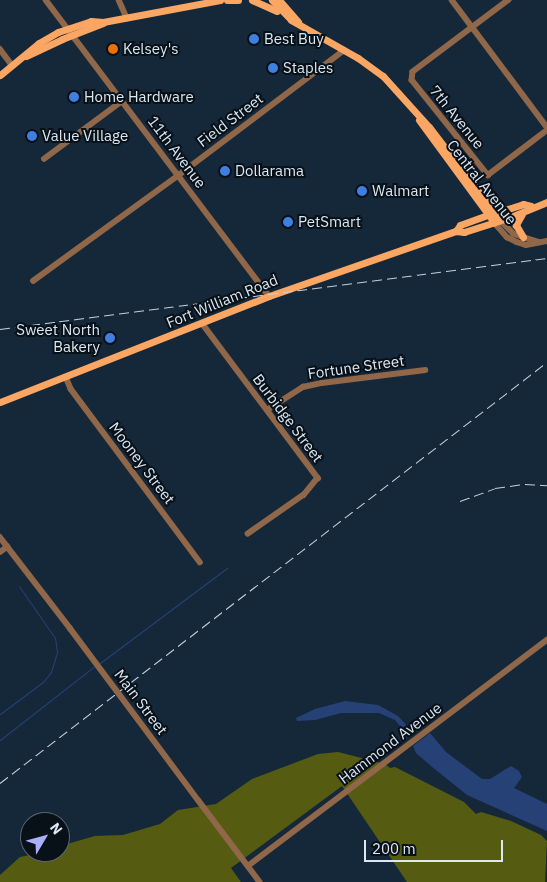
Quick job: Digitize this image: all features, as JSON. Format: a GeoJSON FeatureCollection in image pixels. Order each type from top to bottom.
{"type":"FeatureCollection","features":[{"type":"Feature","properties":{"kind":"main road"},"geometry":{"type":"LineString","coordinates":[[0,75],[23,58],[70,32],[103,22],[220,0]]}},
{"type":"Feature","properties":{"kind":"main road"},"geometry":{"type":"LineString","coordinates":[[227,0],[238,0]]}},
{"type":"Feature","properties":{"kind":"main road"},"geometry":{"type":"LineString","coordinates":[[252,0],[286,13],[287,0]]}},
{"type":"Feature","properties":{"kind":"main road","name":"Central Avenue"},"geometry":{"type":"LineString","coordinates":[[272,0],[300,24],[377,70],[429,127],[497,221]]}},
{"type":"Feature","properties":{"kind":"main road","name":"Central Avenue"},"geometry":{"type":"LineString","coordinates":[[279,0],[286,13]]}},
{"type":"Feature","properties":{"kind":"main road","name":"Fort William Road"},"geometry":{"type":"LineString","coordinates":[[456,230],[464,232],[522,212],[531,206],[547,202]]}},
{"type":"Feature","properties":{"kind":"main road","name":"Fort William Road"},"geometry":{"type":"LineString","coordinates":[[0,402],[270,296],[456,230],[460,225],[524,204],[531,206]]}},
{"type":"Feature","properties":{"kind":"main road"},"geometry":{"type":"LineString","coordinates":[[522,212],[516,225],[523,238]]}},
{"type":"Feature","properties":{"kind":"street","name":"11th Avenue"},"geometry":{"type":"LineString","coordinates":[[46,0],[270,296]]}},
{"type":"Feature","properties":{"kind":"street"},"geometry":{"type":"LineString","coordinates":[[119,0],[127,18]]}},
{"type":"Feature","properties":{"kind":"street"},"geometry":{"type":"LineString","coordinates":[[452,0],[547,128]]}},
{"type":"Feature","properties":{"kind":"street"},"geometry":{"type":"LineString","coordinates":[[473,27],[508,0]]}},
{"type":"Feature","properties":{"kind":"street","name":"7th Avenue"},"geometry":{"type":"LineString","coordinates":[[473,27],[412,74],[412,80],[416,86],[488,175],[547,128]]}},
{"type":"Feature","properties":{"kind":"street"},"geometry":{"type":"LineString","coordinates":[[0,49],[13,66]]}},
{"type":"Feature","properties":{"kind":"street","name":"Field Street"},"geometry":{"type":"LineString","coordinates":[[33,281],[179,175],[344,50]]}},
{"type":"Feature","properties":{"kind":"street"},"geometry":{"type":"LineString","coordinates":[[44,159],[122,100]]}},
{"type":"Feature","properties":{"kind":"street","name":"Central Avenue"},"geometry":{"type":"LineString","coordinates":[[497,221],[523,238],[544,242]]}},
{"type":"Feature","properties":{"kind":"street","name":"Central Avenue"},"geometry":{"type":"LineString","coordinates":[[497,221],[507,237],[516,242],[526,245],[544,242]]}},
{"type":"Feature","properties":{"kind":"street","name":"Burbidge Street"},"geometry":{"type":"LineString","coordinates":[[202,324],[318,478],[304,495],[248,534]]}},
{"type":"Feature","properties":{"kind":"street","name":"Fortune Street"},"geometry":{"type":"LineString","coordinates":[[267,410],[296,390],[322,383],[424,370]]}},
{"type":"Feature","properties":{"kind":"street","name":"Mooney Street"},"geometry":{"type":"LineString","coordinates":[[66,377],[71,389],[200,562]]}},
{"type":"Feature","properties":{"kind":"street","name":"Main Street"},"geometry":{"type":"LineString","coordinates":[[0,537],[260,882]]}},
{"type":"Feature","properties":{"kind":"street"},"geometry":{"type":"LineString","coordinates":[[0,552],[7,547]]}},
{"type":"Feature","properties":{"kind":"street","name":"Hammond Avenue"},"geometry":{"type":"LineString","coordinates":[[248,866],[547,640]]}},
{"type":"Feature","properties":{"kind":"green space"},"geometry":{"type":"Polygon","coordinates":[[[338,752],[385,764],[390,768],[395,767],[464,802],[476,814],[481,812],[511,821],[541,835],[547,841],[545,882],[407,882],[342,786],[231,868],[241,882],[0,882],[0,875],[20,857],[20,862],[70,862],[70,843],[95,836],[123,835],[160,824],[178,810],[216,804],[252,779],[318,754],[338,752]]]}},
{"type":"Feature","properties":{"kind":"water"},"geometry":{"type":"Polygon","coordinates":[[[345,701],[378,705],[398,716],[410,729],[405,732],[395,720],[379,713],[341,713],[315,720],[297,721],[296,718],[315,709],[345,701]]]}},
{"type":"Feature","properties":{"kind":"water"},"geometry":{"type":"Polygon","coordinates":[[[430,733],[446,752],[482,779],[490,779],[511,766],[519,771],[522,777],[514,788],[547,804],[547,831],[467,795],[431,766],[416,753],[413,746],[430,733]]]}},
{"type":"Feature","properties":{"kind":"waterway"},"geometry":{"type":"LineString","coordinates":[[100,663],[227,568]]}},
{"type":"Feature","properties":{"kind":"waterway"},"geometry":{"type":"LineString","coordinates":[[0,714],[43,682],[51,672],[57,652],[55,638],[19,586]]}},
{"type":"Feature","properties":{"kind":"waterway"},"geometry":{"type":"LineString","coordinates":[[0,740],[96,665]]}},
{"type":"Feature","properties":{"kind":"railway"},"geometry":{"type":"LineString","coordinates":[[0,329],[547,258]]}},
{"type":"Feature","properties":{"kind":"railway"},"geometry":{"type":"LineString","coordinates":[[0,783],[547,362]]}},
{"type":"Feature","properties":{"kind":"railway"},"geometry":{"type":"LineString","coordinates":[[460,501],[495,488],[525,484],[547,485]]}},
{"type":"Feature","properties":{"kind":"place","name":"Best Buy"},"geometry":{"type":"Point","coordinates":[254,39]}},
{"type":"Feature","properties":{"kind":"place","name":"Kelsey's"},"geometry":{"type":"Point","coordinates":[113,49]}},
{"type":"Feature","properties":{"kind":"place","name":"Staples"},"geometry":{"type":"Point","coordinates":[273,68]}},
{"type":"Feature","properties":{"kind":"place","name":"Home Hardware"},"geometry":{"type":"Point","coordinates":[74,97]}},
{"type":"Feature","properties":{"kind":"place","name":"Value Village"},"geometry":{"type":"Point","coordinates":[32,136]}},
{"type":"Feature","properties":{"kind":"place","name":"Dollarama"},"geometry":{"type":"Point","coordinates":[225,171]}},
{"type":"Feature","properties":{"kind":"place","name":"Walmart"},"geometry":{"type":"Point","coordinates":[362,191]}},
{"type":"Feature","properties":{"kind":"place","name":"PetSmart"},"geometry":{"type":"Point","coordinates":[288,222]}},
{"type":"Feature","properties":{"kind":"place","name":"Sweet North Bakery"},"geometry":{"type":"Point","coordinates":[110,338]}}]}
